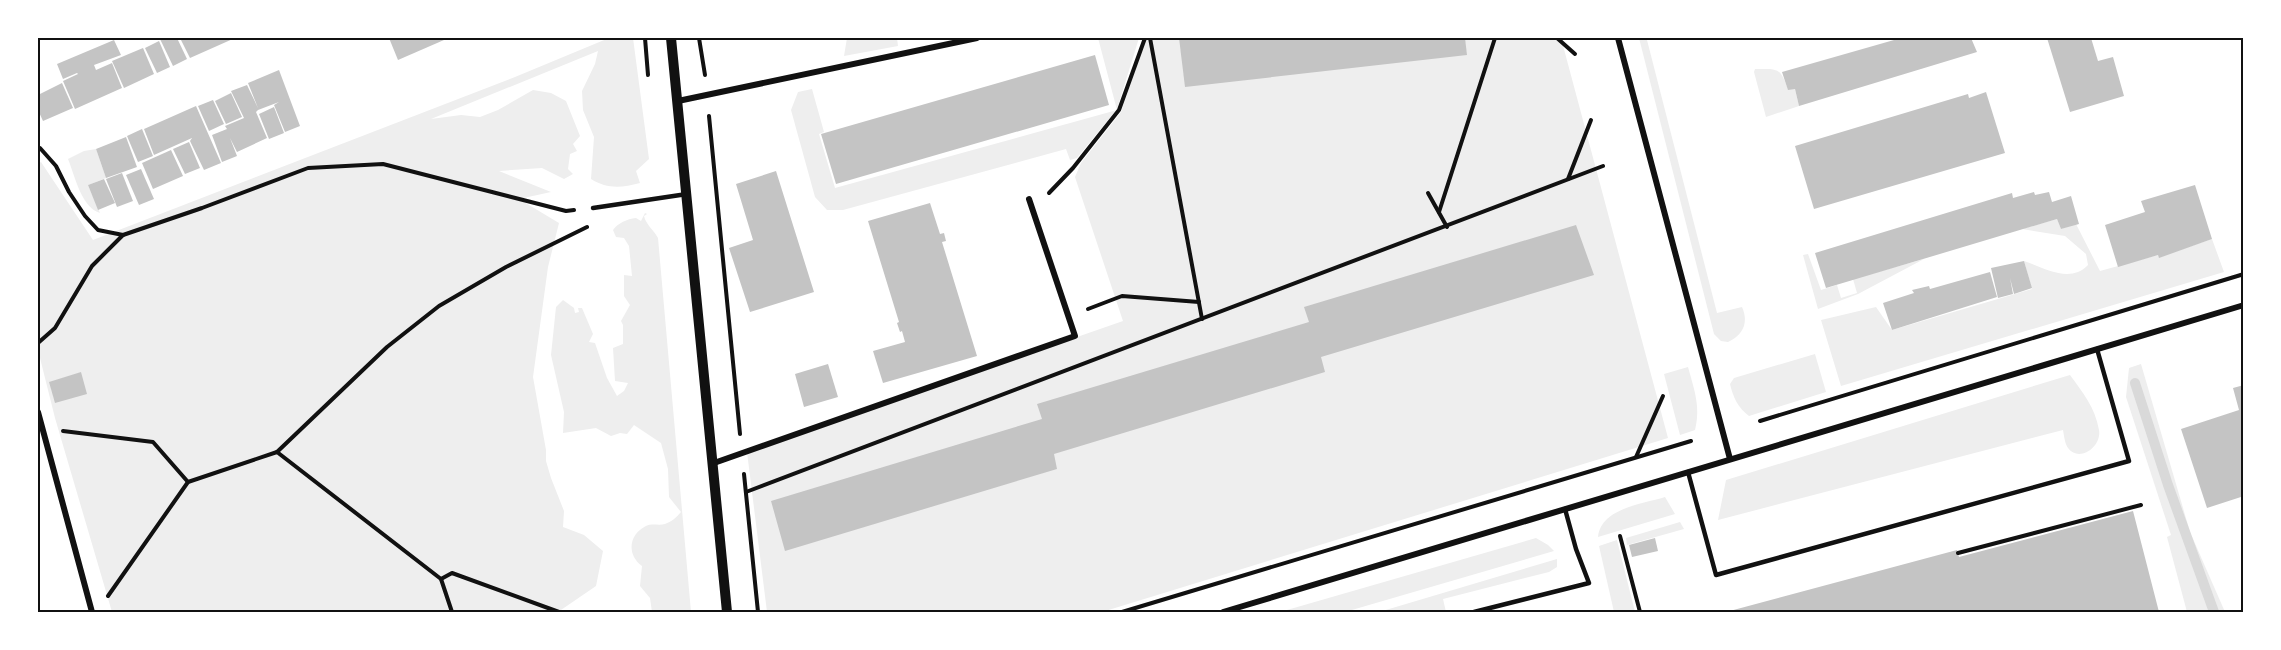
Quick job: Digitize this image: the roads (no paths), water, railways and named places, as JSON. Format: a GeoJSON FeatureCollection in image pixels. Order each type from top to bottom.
{"type":"FeatureCollection","features":[{"type":"Feature","properties":{"kind":"street"},"geometry":{"type":"LineString","coordinates":[[671,38],[727,612]]}},
{"type":"Feature","properties":{"kind":"street"},"geometry":{"type":"LineString","coordinates":[[678,101],[977,38]]}},
{"type":"Feature","properties":{"kind":"street"},"geometry":{"type":"LineString","coordinates":[[1618,38],[1730,459]]}},
{"type":"Feature","properties":{"kind":"street"},"geometry":{"type":"LineString","coordinates":[[714,463],[1076,336],[1029,199]]}},
{"type":"Feature","properties":{"kind":"street"},"geometry":{"type":"LineString","coordinates":[[1223,612],[2244,305]]}},
{"type":"Feature","properties":{"kind":"street"},"geometry":{"type":"LineString","coordinates":[[38,412],[92,612]]}},
{"type":"Feature","properties":{"kind":"lane"},"geometry":{"type":"LineString","coordinates":[[593,208],[687,194]]}},
{"type":"Feature","properties":{"kind":"lane"},"geometry":{"type":"LineString","coordinates":[[1688,471],[1716,575],[2128,461],[2097,349]]}},
{"type":"Feature","properties":{"kind":"lane"},"geometry":{"type":"LineString","coordinates":[[1474,612],[1589,583],[1576,549],[1565,508]]}},
{"type":"Feature","properties":{"kind":"waterway"},"geometry":{"type":"LineString","coordinates":[[2135,383],[2168,485],[2214,612]]}}]}
